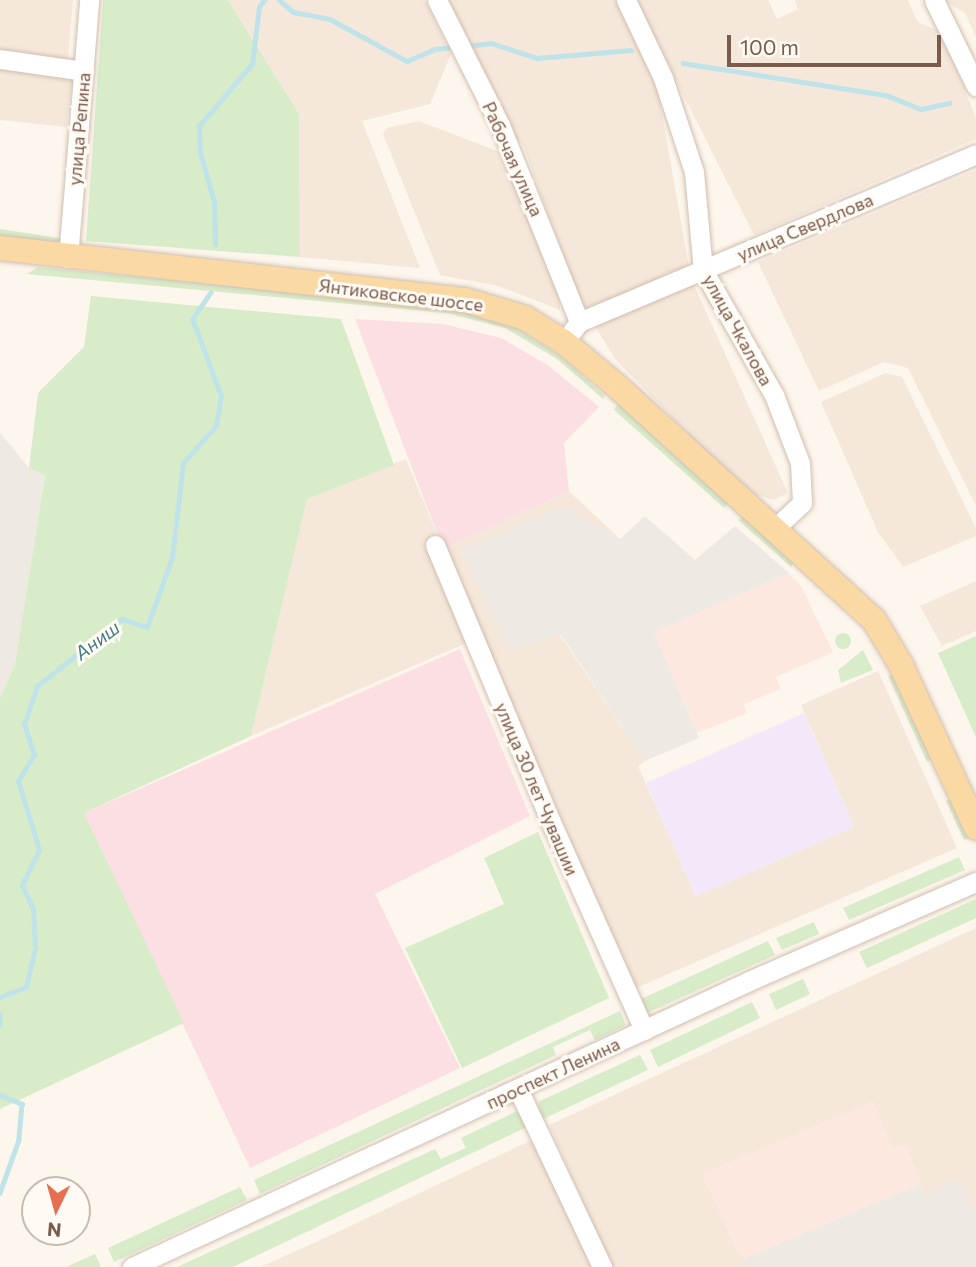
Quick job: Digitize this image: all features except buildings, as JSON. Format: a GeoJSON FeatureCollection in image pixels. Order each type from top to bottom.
{"type":"FeatureCollection","features":[{"type":"Feature","properties":{"kind":"main road","name":"Янтиковское шоссе"},"geometry":{"type":"LineString","coordinates":[[0,248],[68,258],[465,300],[525,318],[564,342],[861,608],[880,629],[901,665],[976,827]]}},
{"type":"Feature","properties":{"kind":"street","name":"улица Репина"},"geometry":{"type":"LineString","coordinates":[[68,258],[89,0]]}},
{"type":"Feature","properties":{"kind":"street","name":"Рабочая улица"},"geometry":{"type":"LineString","coordinates":[[437,0],[500,125],[579,322]]}},
{"type":"Feature","properties":{"kind":"street","name":"улица Чкалова"},"geometry":{"type":"LineString","coordinates":[[626,0],[663,78],[694,172],[703,270],[774,395],[800,463],[802,503],[774,529]]}},
{"type":"Feature","properties":{"kind":"street"},"geometry":{"type":"LineString","coordinates":[[934,0],[976,86]]}},
{"type":"Feature","properties":{"kind":"street"},"geometry":{"type":"LineString","coordinates":[[0,59],[84,71]]}},
{"type":"Feature","properties":{"kind":"street","name":"улица Свердлова"},"geometry":{"type":"LineString","coordinates":[[579,322],[976,154]]}},
{"type":"Feature","properties":{"kind":"street"},"geometry":{"type":"LineString","coordinates":[[564,342],[579,322]]}},
{"type":"Feature","properties":{"kind":"street","name":"улица 30 лет Чувашии"},"geometry":{"type":"LineString","coordinates":[[435,545],[547,813],[644,1030]]}},
{"type":"Feature","properties":{"kind":"street","name":"проспект Ленина"},"geometry":{"type":"LineString","coordinates":[[132,1267],[644,1030],[976,882]]}},
{"type":"Feature","properties":{"kind":"street"},"geometry":{"type":"LineString","coordinates":[[518,1089],[602,1267]]}},
{"type":"Feature","properties":{"kind":"shaded area"},"geometry":{"type":"Polygon","coordinates":[[[0,0],[73,0],[68,59],[0,50],[0,0]]]}},
{"type":"Feature","properties":{"kind":"shaded area"},"geometry":{"type":"Polygon","coordinates":[[[228,0],[425,0],[451,54],[430,104],[362,121],[420,268],[300,257],[299,114],[228,0]]]}},
{"type":"Feature","properties":{"kind":"shaded area"},"geometry":{"type":"Polygon","coordinates":[[[446,0],[620,0],[656,79],[689,268],[584,312],[523,145],[512,135],[446,0]]]}},
{"type":"Feature","properties":{"kind":"shaded area"},"geometry":{"type":"Polygon","coordinates":[[[635,0],[768,0],[777,19],[798,9],[795,0],[908,0],[918,22],[943,33],[976,119],[976,139],[754,235],[635,0]]]}},
{"type":"Feature","properties":{"kind":"shaded area"},"geometry":{"type":"Polygon","coordinates":[[[943,0],[976,0],[976,37],[965,13],[943,0]]]}},
{"type":"Feature","properties":{"kind":"shaded area"},"geometry":{"type":"Polygon","coordinates":[[[0,69],[72,79],[66,127],[0,120],[0,69]]]}},
{"type":"Feature","properties":{"kind":"shaded area"},"geometry":{"type":"Polygon","coordinates":[[[419,121],[505,154],[560,297],[560,310],[498,286],[440,275],[383,134],[387,128],[419,121]]]}},
{"type":"Feature","properties":{"kind":"shaded area"},"geometry":{"type":"Polygon","coordinates":[[[976,170],[976,506],[908,368],[884,362],[819,391],[758,262],[976,170]]]}},
{"type":"Feature","properties":{"kind":"shaded area"},"geometry":{"type":"Polygon","coordinates":[[[694,285],[788,493],[774,500],[745,492],[615,359],[595,326],[694,285]]]}},
{"type":"Feature","properties":{"kind":"shaded area"},"geometry":{"type":"Polygon","coordinates":[[[355,319],[443,324],[501,338],[549,366],[599,407],[564,443],[569,491],[443,549],[355,319]]]}},
{"type":"Feature","properties":{"kind":"shaded area"},"geometry":{"type":"Polygon","coordinates":[[[886,373],[902,377],[976,528],[976,536],[903,567],[878,532],[821,402],[886,373]]]}},
{"type":"Feature","properties":{"kind":"shaded area"},"geometry":{"type":"Polygon","coordinates":[[[0,433],[29,468],[45,474],[15,664],[0,698],[0,433]]]}},
{"type":"Feature","properties":{"kind":"shaded area"},"geometry":{"type":"Polygon","coordinates":[[[406,459],[443,549],[569,491],[620,539],[565,507],[461,550],[510,649],[560,635],[645,761],[638,766],[696,896],[854,827],[801,705],[878,671],[957,848],[634,989],[483,636],[251,736],[307,499],[406,459]]]}},
{"type":"Feature","properties":{"kind":"shaded area"},"geometry":{"type":"Polygon","coordinates":[[[565,507],[620,539],[645,516],[695,560],[735,526],[789,573],[654,632],[699,738],[645,761],[561,635],[510,649],[461,550],[565,507]]]}},
{"type":"Feature","properties":{"kind":"shaded area"},"geometry":{"type":"Polygon","coordinates":[[[789,573],[801,586],[833,652],[776,677],[781,689],[744,704],[747,713],[697,733],[654,632],[789,573]]]}},
{"type":"Feature","properties":{"kind":"shaded area"},"geometry":{"type":"Polygon","coordinates":[[[976,581],[976,631],[942,646],[920,606],[976,581]]]}},
{"type":"Feature","properties":{"kind":"shaded area"},"geometry":{"type":"Polygon","coordinates":[[[460,649],[530,816],[375,894],[460,1068],[250,1168],[84,813],[460,649]]]}},
{"type":"Feature","properties":{"kind":"shaded area"},"geometry":{"type":"Polygon","coordinates":[[[804,713],[854,827],[696,896],[646,783],[804,713]]]}},
{"type":"Feature","properties":{"kind":"shaded area"},"geometry":{"type":"Polygon","coordinates":[[[976,928],[976,1215],[959,1179],[925,1196],[905,1145],[892,1149],[873,1102],[703,1174],[736,1248],[745,1258],[740,1267],[612,1267],[549,1125],[976,928]]]}},
{"type":"Feature","properties":{"kind":"shaded area"},"geometry":{"type":"Polygon","coordinates":[[[873,1101],[892,1149],[905,1145],[920,1184],[745,1258],[736,1248],[702,1174],[873,1101]]]}},
{"type":"Feature","properties":{"kind":"shaded area"},"geometry":{"type":"Polygon","coordinates":[[[534,1139],[594,1267],[260,1267],[327,1237],[534,1139]]]}},
{"type":"Feature","properties":{"kind":"shaded area"},"geometry":{"type":"Polygon","coordinates":[[[959,1179],[976,1215],[976,1267],[740,1267],[745,1258],[920,1184],[925,1196],[959,1179]]]}},
{"type":"Feature","properties":{"kind":"green space"},"geometry":{"type":"Polygon","coordinates":[[[103,0],[228,0],[299,114],[300,257],[86,241],[103,0]]]}},
{"type":"Feature","properties":{"kind":"green space"},"geometry":{"type":"Polygon","coordinates":[[[0,229],[66,239],[65,243],[0,237],[0,229]]]}},
{"type":"Feature","properties":{"kind":"green space"},"geometry":{"type":"Polygon","coordinates":[[[38,267],[455,308],[508,323],[562,357],[605,396],[603,399],[557,359],[505,328],[447,313],[27,274],[38,267]]]}},
{"type":"Feature","properties":{"kind":"green space"},"geometry":{"type":"Polygon","coordinates":[[[91,296],[341,319],[394,465],[307,499],[251,736],[84,813],[184,1023],[0,1109],[0,698],[15,664],[45,475],[29,468],[38,393],[84,347],[91,296]]]}},
{"type":"Feature","properties":{"kind":"green space"},"geometry":{"type":"Polygon","coordinates":[[[618,404],[728,504],[724,508],[614,410],[618,404]]]}},
{"type":"Feature","properties":{"kind":"green space"},"geometry":{"type":"Polygon","coordinates":[[[747,514],[795,560],[791,567],[738,520],[747,514]]]}},
{"type":"Feature","properties":{"kind":"green space"},"geometry":{"type":"Polygon","coordinates":[[[843,633],[849,635],[849,647],[843,649],[837,647],[835,641],[837,635],[843,633]]]}},
{"type":"Feature","properties":{"kind":"green space"},"geometry":{"type":"Polygon","coordinates":[[[976,636],[976,737],[938,653],[976,636]]]}},
{"type":"Feature","properties":{"kind":"green space"},"geometry":{"type":"Polygon","coordinates":[[[863,650],[873,670],[841,683],[838,670],[863,650]]]}},
{"type":"Feature","properties":{"kind":"green space"},"geometry":{"type":"Polygon","coordinates":[[[896,673],[935,757],[927,762],[888,676],[896,673]]]}},
{"type":"Feature","properties":{"kind":"green space"},"geometry":{"type":"Polygon","coordinates":[[[957,796],[974,836],[964,840],[946,801],[957,796]]]}},
{"type":"Feature","properties":{"kind":"green space"},"geometry":{"type":"Polygon","coordinates":[[[538,832],[609,998],[462,1068],[405,948],[504,904],[484,858],[538,832]]]}},
{"type":"Feature","properties":{"kind":"green space"},"geometry":{"type":"Polygon","coordinates":[[[959,857],[965,870],[849,920],[843,908],[959,857]]]}},
{"type":"Feature","properties":{"kind":"green space"},"geometry":{"type":"Polygon","coordinates":[[[976,899],[976,918],[867,968],[859,952],[976,899]]]}},
{"type":"Feature","properties":{"kind":"green space"},"geometry":{"type":"Polygon","coordinates":[[[814,922],[819,934],[782,950],[776,938],[814,922]]]}},
{"type":"Feature","properties":{"kind":"green space"},"geometry":{"type":"Polygon","coordinates":[[[768,941],[775,955],[647,1013],[641,999],[768,941]]]}},
{"type":"Feature","properties":{"kind":"green space"},"geometry":{"type":"Polygon","coordinates":[[[803,979],[810,994],[776,1010],[769,994],[803,979]]]}},
{"type":"Feature","properties":{"kind":"green space"},"geometry":{"type":"Polygon","coordinates":[[[752,1002],[760,1018],[658,1067],[650,1050],[752,1002]]]}},
{"type":"Feature","properties":{"kind":"green space"},"geometry":{"type":"Polygon","coordinates":[[[620,1011],[626,1025],[595,1040],[590,1030],[553,1047],[556,1055],[260,1194],[254,1180],[620,1011]]]}},
{"type":"Feature","properties":{"kind":"green space"},"geometry":{"type":"Polygon","coordinates":[[[640,1055],[648,1070],[541,1120],[536,1109],[540,1101],[640,1055]]]}},
{"type":"Feature","properties":{"kind":"green space"},"geometry":{"type":"Polygon","coordinates":[[[517,1111],[527,1127],[233,1267],[177,1267],[435,1149],[441,1159],[466,1148],[461,1138],[517,1111]]]}},
{"type":"Feature","properties":{"kind":"green space"},"geometry":{"type":"Polygon","coordinates":[[[240,1187],[247,1200],[114,1262],[108,1248],[240,1187]]]}},
{"type":"Feature","properties":{"kind":"green space"},"geometry":{"type":"Polygon","coordinates":[[[95,1254],[101,1267],[66,1267],[95,1254]]]}},
{"type":"Feature","properties":{"kind":"waterway","name":"Аниш"},"geometry":{"type":"LineString","coordinates":[[215,245],[214,202],[200,153],[199,126],[252,64],[259,7],[264,0]]}},
{"type":"Feature","properties":{"kind":"waterway"},"geometry":{"type":"LineString","coordinates":[[279,0],[294,12],[330,19],[407,61],[435,49],[455,47]]}},
{"type":"Feature","properties":{"kind":"waterway"},"geometry":{"type":"LineString","coordinates":[[467,46],[491,43],[537,58],[631,50]]}},
{"type":"Feature","properties":{"kind":"waterway"},"geometry":{"type":"LineString","coordinates":[[683,63],[886,95],[921,109],[949,103]]}},
{"type":"Feature","properties":{"kind":"waterway","name":"Аниш"},"geometry":{"type":"LineString","coordinates":[[0,997],[26,987],[35,948],[33,909],[22,885],[39,850],[18,781],[34,755],[24,725],[37,686],[122,619],[147,627],[172,558],[183,463],[216,426],[221,396],[192,319],[210,293]]}},
{"type":"Feature","properties":{"kind":"waterway","name":"Аниш"},"geometry":{"type":"LineString","coordinates":[[0,1013],[0,1025]]}},
{"type":"Feature","properties":{"kind":"waterway","name":"Аниш"},"geometry":{"type":"LineString","coordinates":[[0,1095],[22,1104],[19,1140],[0,1193]]}}]}
